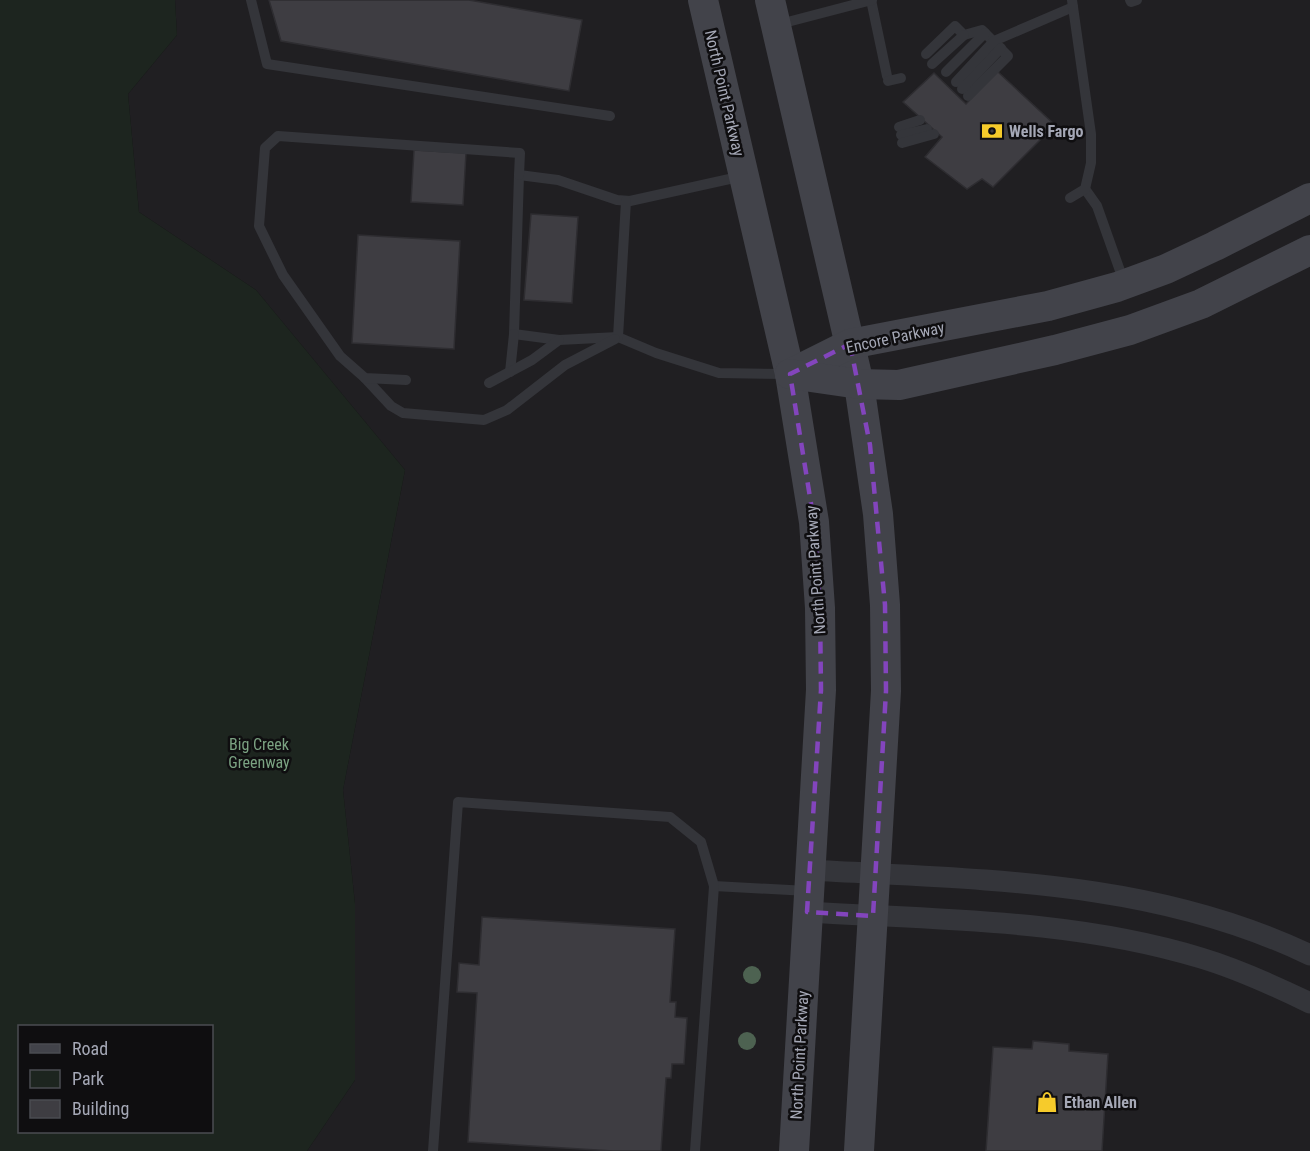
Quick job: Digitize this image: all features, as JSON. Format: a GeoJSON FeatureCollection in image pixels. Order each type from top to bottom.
{"type":"FeatureCollection","features":[{"type":"Feature","properties":{"kind":"street","name":"North Point Parkway"},"geometry":{"type":"LineString","coordinates":[[703,0],[790,374],[814,522],[820,608],[821,690],[794,1151]]}},
{"type":"Feature","properties":{"kind":"street"},"geometry":{"type":"LineString","coordinates":[[773,12],[859,384],[878,514],[885,605],[886,691],[859,1151]]}},
{"type":"Feature","properties":{"kind":"street","name":"Encore Parkway"},"geometry":{"type":"LineString","coordinates":[[790,374],[850,344],[1048,306],[1124,284],[1166,269],[1310,198]]}},
{"type":"Feature","properties":{"kind":"street"},"geometry":{"type":"LineString","coordinates":[[790,374],[859,384],[899,384],[1055,350],[1130,330],[1201,304],[1310,249]]}},
{"type":"Feature","properties":{"kind":"street"},"geometry":{"type":"LineString","coordinates":[[809,891],[875,874],[1031,883],[1123,896],[1209,915],[1310,955]]}},
{"type":"Feature","properties":{"kind":"street"},"geometry":{"type":"LineString","coordinates":[[809,891],[873,916],[1027,926],[1115,938],[1201,958],[1243,973],[1310,1003]]}},
{"type":"Feature","properties":{"kind":"lane"},"geometry":{"type":"LineString","coordinates":[[250,0],[267,64],[610,116]]}},
{"type":"Feature","properties":{"kind":"lane"},"geometry":{"type":"LineString","coordinates":[[773,12],[872,0],[888,79],[901,78]]}},
{"type":"Feature","properties":{"kind":"lane"},"geometry":{"type":"LineString","coordinates":[[1130,0],[1131,2],[1137,0]]}},
{"type":"Feature","properties":{"kind":"lane"},"geometry":{"type":"LineString","coordinates":[[1001,48],[962,89],[1001,48],[1072,4],[1087,104],[1091,163],[1085,189],[1070,198]]}},
{"type":"Feature","properties":{"kind":"lane"},"geometry":{"type":"LineString","coordinates":[[926,54],[955,26],[964,35]]}},
{"type":"Feature","properties":{"kind":"lane"},"geometry":{"type":"LineString","coordinates":[[932,64],[964,35],[982,30],[1001,48]]}},
{"type":"Feature","properties":{"kind":"lane"},"geometry":{"type":"LineString","coordinates":[[946,72],[985,33]]}},
{"type":"Feature","properties":{"kind":"lane"},"geometry":{"type":"LineString","coordinates":[[927,128],[916,141],[901,135],[927,128]]}},
{"type":"Feature","properties":{"kind":"lane"},"geometry":{"type":"LineString","coordinates":[[510,372],[514,334],[520,153],[278,136],[265,148],[259,226],[283,275],[340,356],[391,406],[403,413],[484,420],[507,410],[565,365],[618,337]]}},
{"type":"Feature","properties":{"kind":"lane"},"geometry":{"type":"LineString","coordinates":[[519,175],[558,180],[617,201],[744,176]]}},
{"type":"Feature","properties":{"kind":"lane"},"geometry":{"type":"LineString","coordinates":[[1085,189],[1098,206],[1124,284]]}},
{"type":"Feature","properties":{"kind":"lane"},"geometry":{"type":"LineString","coordinates":[[618,337],[626,201]]}},
{"type":"Feature","properties":{"kind":"lane"},"geometry":{"type":"LineString","coordinates":[[514,334],[559,340],[618,337],[656,353],[719,374],[790,374]]}},
{"type":"Feature","properties":{"kind":"lane"},"geometry":{"type":"LineString","coordinates":[[489,383],[532,360],[559,340]]}},
{"type":"Feature","properties":{"kind":"lane"},"geometry":{"type":"LineString","coordinates":[[365,378],[406,380]]}},
{"type":"Feature","properties":{"kind":"lane"},"geometry":{"type":"LineString","coordinates":[[433,1151],[458,802],[670,817],[701,842],[714,886],[695,1151]]}},
{"type":"Feature","properties":{"kind":"lane"},"geometry":{"type":"LineString","coordinates":[[714,886],[809,891]]}},
{"type":"Feature","properties":{"kind":"highlighted area"},"geometry":{"type":"Polygon","coordinates":[[[850,344],[870,445],[885,605],[886,691],[873,916],[807,912],[821,690],[820,608],[814,522],[790,374],[850,344]]]}},
{"type":"Feature","properties":{"kind":"shaded area"},"geometry":{"type":"Polygon","coordinates":[[[175,0],[1310,0],[1310,1151],[307,1151],[355,1080],[355,904],[343,790],[405,470],[256,290],[139,212],[128,94],[177,35],[175,0]]]}},
{"type":"Feature","properties":{"kind":"green space","name":"Big Creek Greenway"},"geometry":{"type":"Polygon","coordinates":[[[0,0],[175,0],[177,35],[128,94],[139,212],[256,290],[405,470],[343,790],[355,904],[355,1080],[307,1151],[0,1151],[0,0]]]}},
{"type":"Feature","properties":{"kind":"building"},"geometry":{"type":"Polygon","coordinates":[[[269,0],[469,0],[582,20],[569,91],[281,41],[269,0]]]}},
{"type":"Feature","properties":{"kind":"building","name":"Wells Fargo"},"geometry":{"type":"Polygon","coordinates":[[[997,71],[1055,125],[993,187],[982,179],[967,189],[925,157],[942,137],[903,102],[934,73],[966,104],[997,71]]]}},
{"type":"Feature","properties":{"kind":"building"},"geometry":{"type":"Polygon","coordinates":[[[414,150],[466,153],[463,205],[411,202],[414,150]]]}},
{"type":"Feature","properties":{"kind":"building"},"geometry":{"type":"Polygon","coordinates":[[[531,214],[578,217],[572,303],[524,300],[531,214]]]}},
{"type":"Feature","properties":{"kind":"building"},"geometry":{"type":"Polygon","coordinates":[[[358,235],[460,241],[454,349],[352,343],[358,235]]]}},
{"type":"Feature","properties":{"kind":"building"},"geometry":{"type":"Polygon","coordinates":[[[482,917],[675,929],[670,1002],[676,1002],[675,1017],[687,1018],[684,1064],[672,1064],[671,1078],[666,1078],[661,1151],[613,1151],[468,1142],[477,993],[457,992],[459,963],[479,965],[482,917]]]}},
{"type":"Feature","properties":{"kind":"building","name":"Ethan Allen"},"geometry":{"type":"Polygon","coordinates":[[[1033,1041],[1069,1044],[1069,1051],[1108,1054],[1102,1151],[986,1151],[993,1047],[1032,1049],[1033,1041]]]}},
{"type":"Feature","properties":{"kind":"place","name":"Wells Fargo"},"geometry":{"type":"Point","coordinates":[992,131]}},
{"type":"Feature","properties":{"kind":"place","name":"Ethan Allen"},"geometry":{"type":"Point","coordinates":[1047,1102]}}]}
